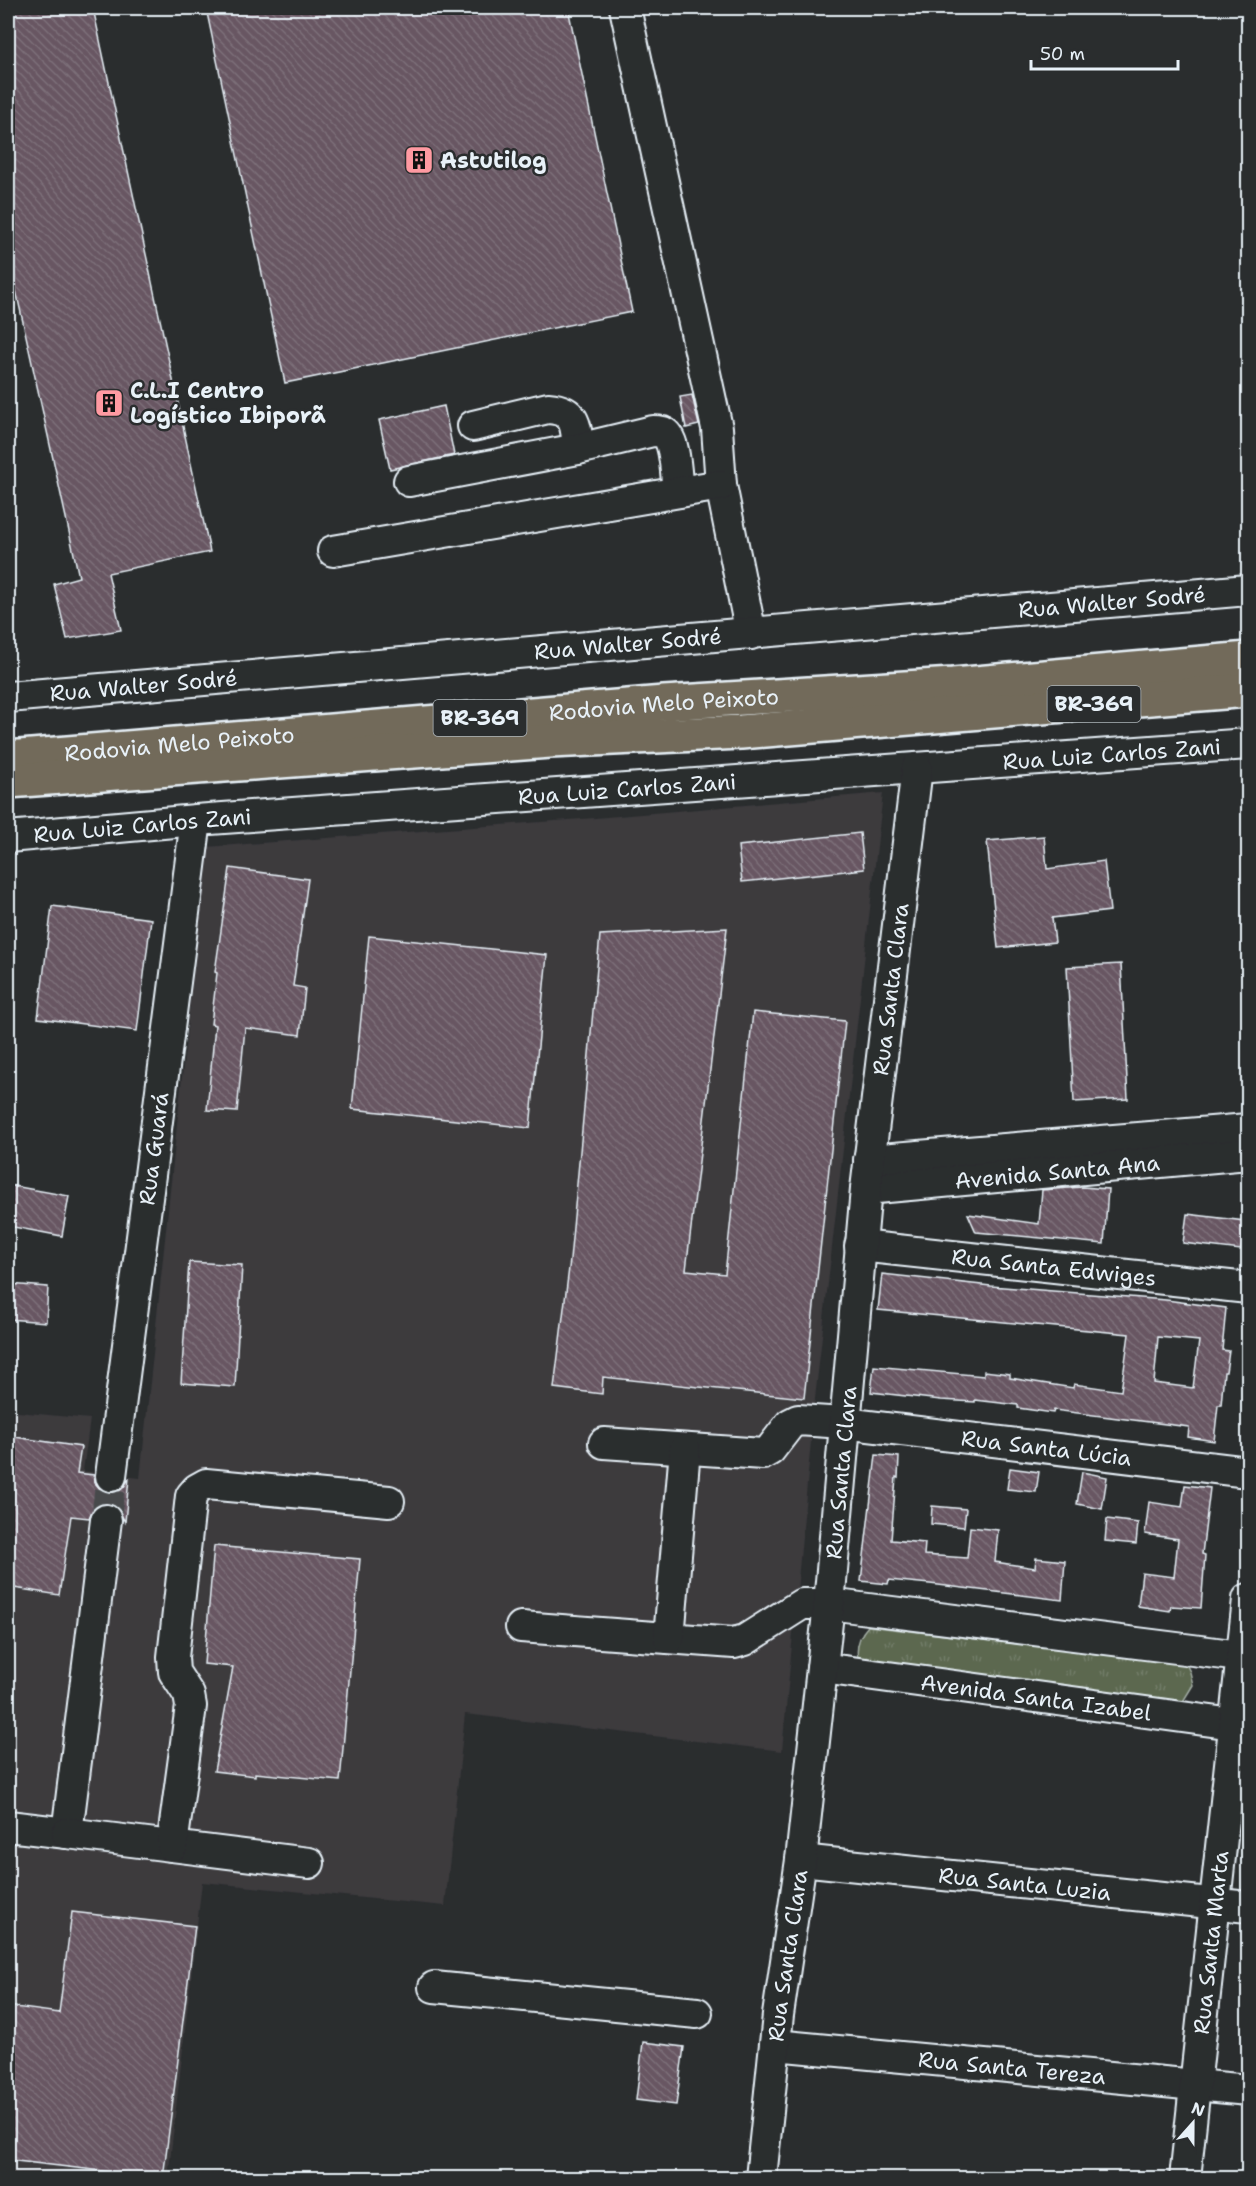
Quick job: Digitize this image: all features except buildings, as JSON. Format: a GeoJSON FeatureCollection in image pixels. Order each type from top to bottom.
{"type":"FeatureCollection","features":[{"type":"Feature","properties":{"kind":"main road","name":"Rodovia Melo Peixoto"},"geometry":{"type":"LineString","coordinates":[[8,758],[652,704],[953,685],[1248,659]]}},
{"type":"Feature","properties":{"kind":"main road","name":"Rodovia Melo Peixoto"},"geometry":{"type":"LineString","coordinates":[[8,781],[550,741],[741,732],[1248,690]]}},
{"type":"Feature","properties":{"kind":"street"},"geometry":{"type":"LineString","coordinates":[[625,8],[717,428],[720,485],[751,634]]}},
{"type":"Feature","properties":{"kind":"street"},"geometry":{"type":"LineString","coordinates":[[473,426],[548,408],[558,409],[571,416],[576,427],[578,449]]}},
{"type":"Feature","properties":{"kind":"street"},"geometry":{"type":"LineString","coordinates":[[409,481],[578,449],[653,431],[664,432],[669,438],[673,448],[678,492]]}},
{"type":"Feature","properties":{"kind":"street"},"geometry":{"type":"LineString","coordinates":[[333,551],[720,485]]}},
{"type":"Feature","properties":{"kind":"street","name":"Rua Walter Sodré"},"geometry":{"type":"LineString","coordinates":[[8,697],[1248,590]]}},
{"type":"Feature","properties":{"kind":"street","name":"Rua Luiz Carlos Zani"},"geometry":{"type":"LineString","coordinates":[[8,837],[196,820],[1248,744]]}},
{"type":"Feature","properties":{"kind":"street","name":"Rua Santa Clara"},"geometry":{"type":"LineString","coordinates":[[761,2178],[775,2044],[801,1860],[829,1604],[869,1160],[917,768]]}},
{"type":"Feature","properties":{"kind":"street","name":"Rua Guará"},"geometry":{"type":"LineString","coordinates":[[111,1476],[196,820]]}},
{"type":"Feature","properties":{"kind":"street","name":"Avenida Santa Ana"},"geometry":{"type":"LineString","coordinates":[[869,1160],[1248,1129]]}},
{"type":"Feature","properties":{"kind":"street","name":"Avenida Santa Ana"},"geometry":{"type":"LineString","coordinates":[[866,1189],[1248,1154]]}},
{"type":"Feature","properties":{"kind":"street","name":"Rua Santa Edwiges"},"geometry":{"type":"LineString","coordinates":[[860,1246],[1248,1288]]}},
{"type":"Feature","properties":{"kind":"street","name":"Rua Santa Lúcia"},"geometry":{"type":"LineString","coordinates":[[604,1443],[764,1454],[770,1450],[790,1424],[798,1420],[844,1423],[1248,1472]]}},
{"type":"Feature","properties":{"kind":"street"},"geometry":{"type":"LineString","coordinates":[[669,1638],[685,1449]]}},
{"type":"Feature","properties":{"kind":"street"},"geometry":{"type":"LineString","coordinates":[[172,1846],[191,1706],[189,1695],[174,1672],[173,1657],[191,1496],[206,1484],[389,1501]]}},
{"type":"Feature","properties":{"kind":"street"},"geometry":{"type":"LineString","coordinates":[[67,1833],[106,1520]]}},
{"type":"Feature","properties":{"kind":"street","name":"Rua Santa Marta"},"geometry":{"type":"LineString","coordinates":[[1185,2178],[1215,1903],[1241,1725],[1248,1599]]}},
{"type":"Feature","properties":{"kind":"street"},"geometry":{"type":"LineString","coordinates":[[521,1627],[734,1643],[745,1640],[802,1604],[829,1604],[1245,1656]]}},
{"type":"Feature","properties":{"kind":"street","name":"Avenida Santa Izabel"},"geometry":{"type":"LineString","coordinates":[[822,1668],[1241,1725]]}},
{"type":"Feature","properties":{"kind":"street"},"geometry":{"type":"LineString","coordinates":[[8,1826],[309,1863]]}},
{"type":"Feature","properties":{"kind":"street","name":"Rua Santa Luzia"},"geometry":{"type":"LineString","coordinates":[[801,1860],[1248,1907]]}},
{"type":"Feature","properties":{"kind":"street"},"geometry":{"type":"LineString","coordinates":[[434,1987],[697,2013]]}},
{"type":"Feature","properties":{"kind":"street","name":"Rua Santa Tereza"},"geometry":{"type":"LineString","coordinates":[[775,2044],[1248,2090]]}},
{"type":"Feature","properties":{"kind":"shaded area"},"geometry":{"type":"Polygon","coordinates":[[[883,793],[815,1399],[782,1751],[465,1714],[445,1906],[202,1882],[168,2178],[8,2178],[8,1411],[90,1419],[83,1471],[140,1478],[206,847],[595,818],[883,793]]]}},
{"type":"Feature","properties":{"kind":"green space"},"geometry":{"type":"Polygon","coordinates":[[[868,1626],[1186,1664],[1193,1685],[1182,1703],[859,1663],[858,1643],[868,1626]]]}},
{"type":"Feature","properties":{"kind":"tunnel"},"geometry":{"type":"LineString","coordinates":[[106,1520],[111,1476]]}},
{"type":"Feature","properties":{"kind":"place","name":"Astutilog"},"geometry":{"type":"Point","coordinates":[419,160]}},
{"type":"Feature","properties":{"kind":"place","name":"C.L.I Centro Logístico Ibiporã"},"geometry":{"type":"Point","coordinates":[109,403]}}]}
